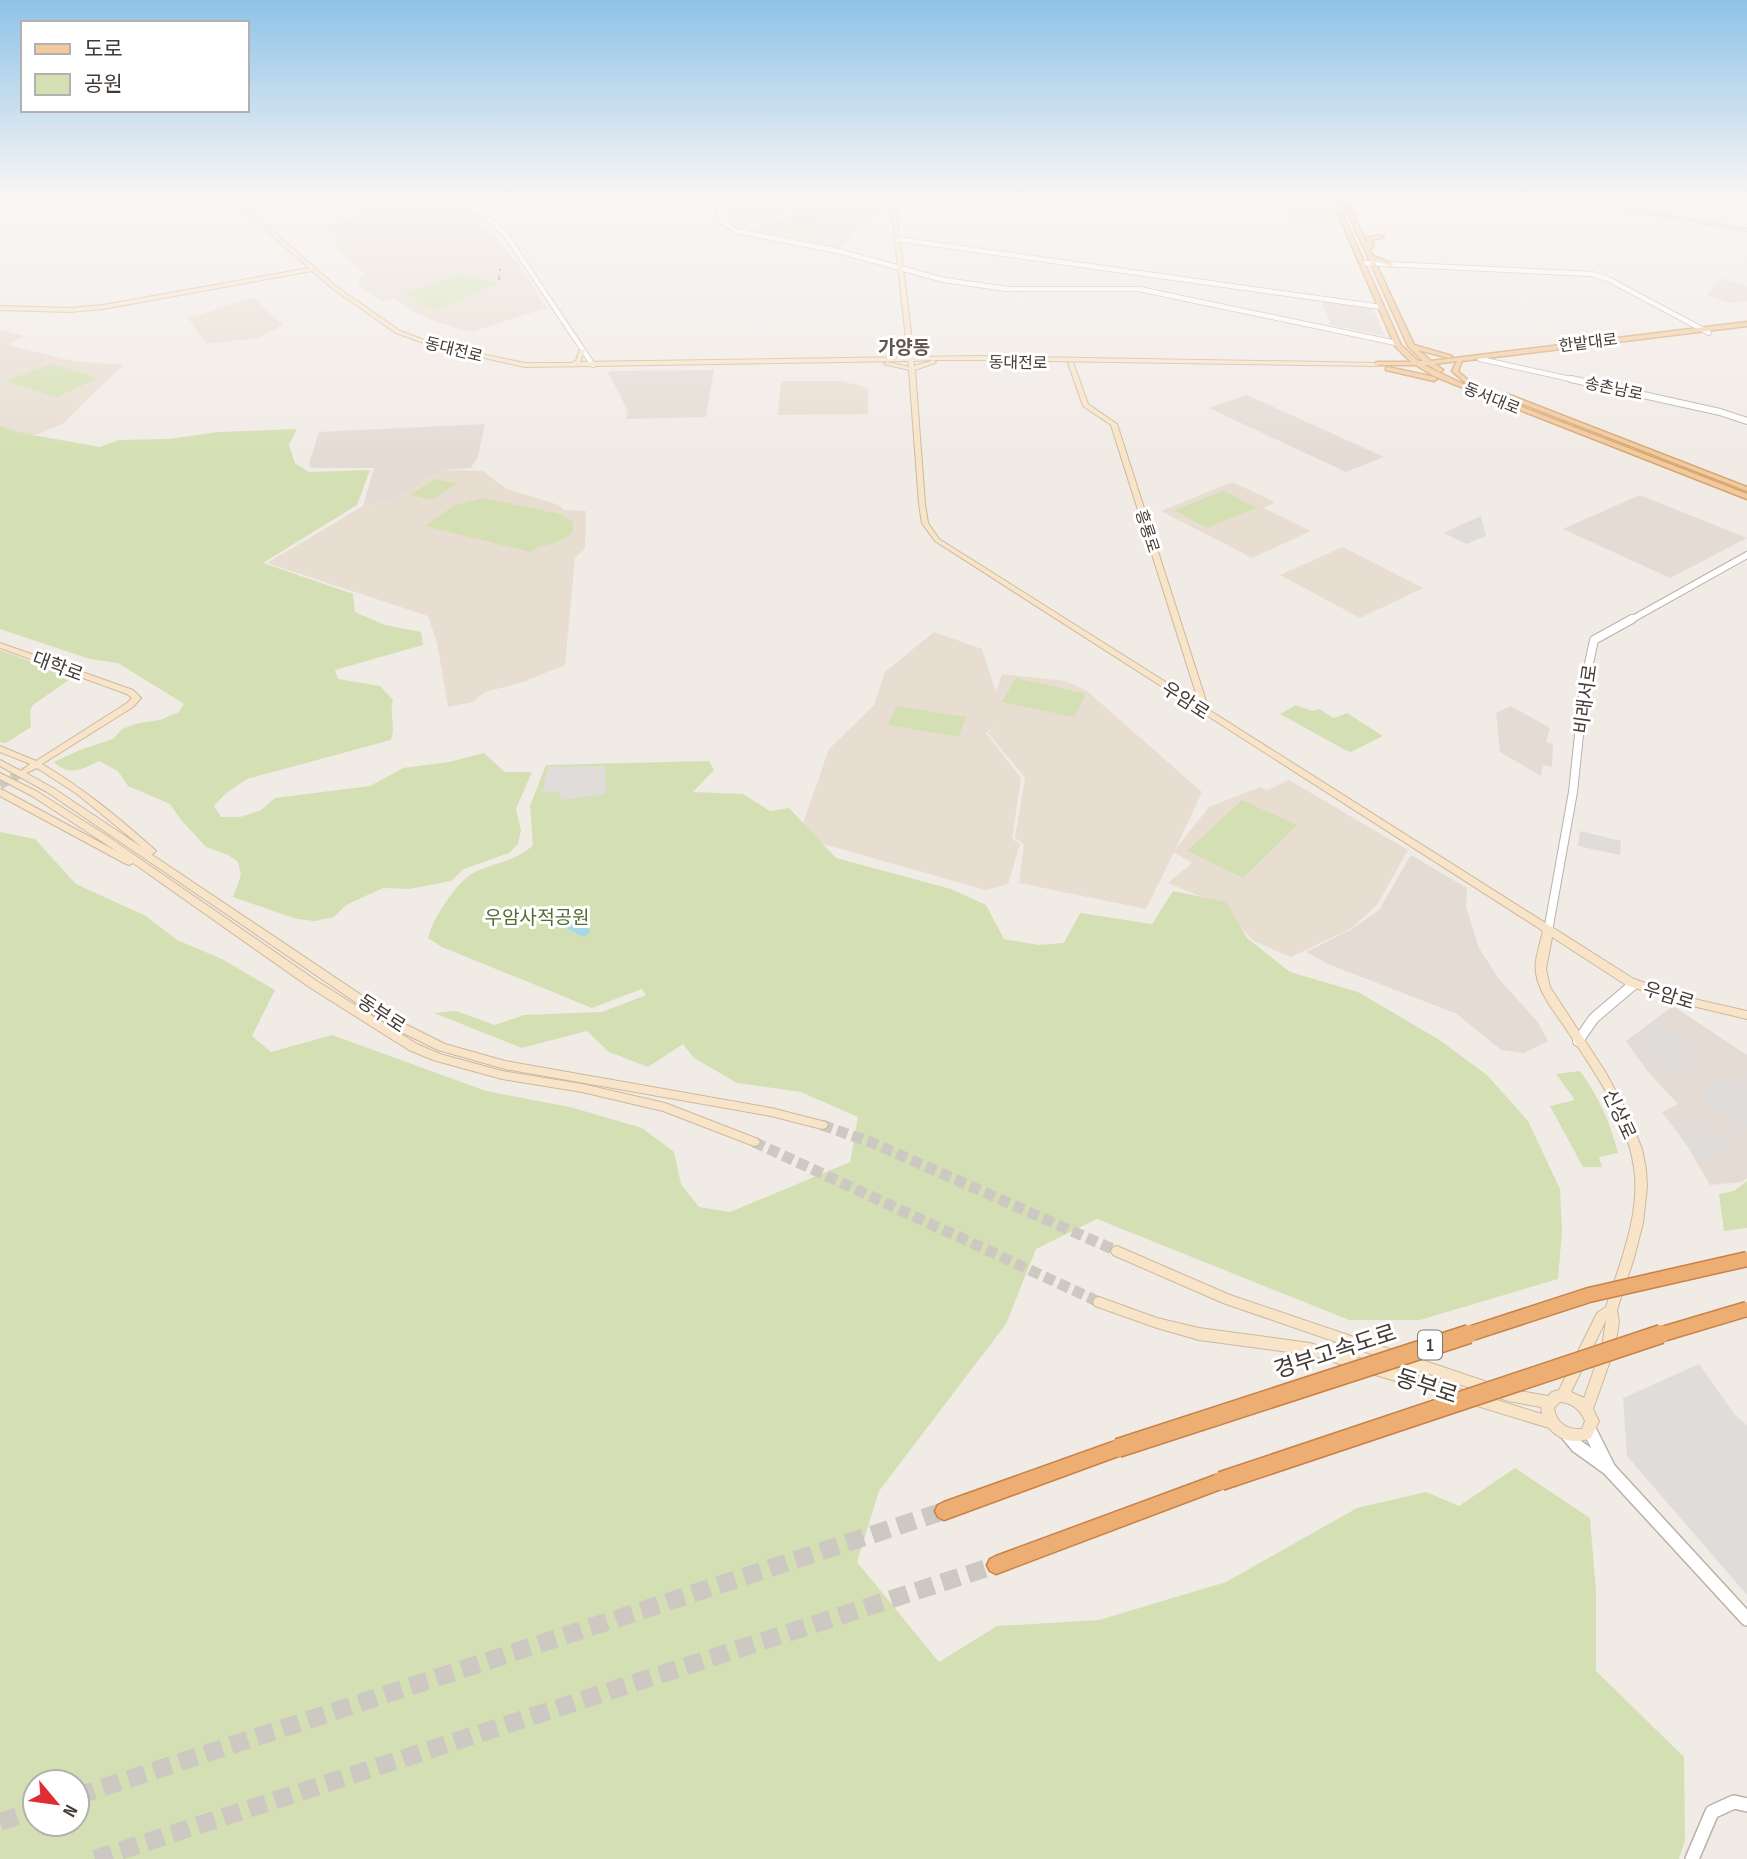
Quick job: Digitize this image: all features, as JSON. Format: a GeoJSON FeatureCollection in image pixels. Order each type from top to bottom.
{"type":"FeatureCollection","features":[{"type":"Feature","properties":{"kind":"highway","name":"경부고속도로"},"geometry":{"type":"LineString","coordinates":[[944,1511],[1118,1448],[1589,1295],[1747,1259]]}},
{"type":"Feature","properties":{"kind":"highway"},"geometry":{"type":"LineString","coordinates":[[996,1566],[1222,1482],[1676,1329],[1747,1310]]}},
{"type":"Feature","properties":{"kind":"main road"},"geometry":{"type":"LineString","coordinates":[[0,308],[70,310],[103,307],[243,282]]}},
{"type":"Feature","properties":{"kind":"main road","name":"동대전로"},"geometry":{"type":"LineString","coordinates":[[330,282],[378,320],[408,336],[437,346],[525,365],[593,365],[602,368],[883,362]]}},
{"type":"Feature","properties":{"kind":"main road","name":"우암로"},"geometry":{"type":"LineString","coordinates":[[902,282],[922,504],[925,523],[930,532],[961,557],[1634,984],[1680,999],[1747,1014]]}},
{"type":"Feature","properties":{"kind":"main road","name":"동서대로"},"geometry":{"type":"LineString","coordinates":[[1371,282],[1397,345],[1418,365],[1747,497]]}},
{"type":"Feature","properties":{"kind":"main road","name":"동서대로"},"geometry":{"type":"LineString","coordinates":[[1381,282],[1411,346],[1431,364],[1465,384],[1747,489]]}},
{"type":"Feature","properties":{"kind":"main road","name":"한밭대로"},"geometry":{"type":"LineString","coordinates":[[1431,364],[1700,329],[1747,326]]}},
{"type":"Feature","properties":{"kind":"main road","name":"한밭대로"},"geometry":{"type":"LineString","coordinates":[[1431,364],[1747,326]]}},
{"type":"Feature","properties":{"kind":"main road"},"geometry":{"type":"LineString","coordinates":[[1377,366],[1395,360],[1397,345]]}},
{"type":"Feature","properties":{"kind":"main road"},"geometry":{"type":"LineString","coordinates":[[1411,346],[1431,353],[1469,357]]}},
{"type":"Feature","properties":{"kind":"main road"},"geometry":{"type":"LineString","coordinates":[[883,362],[909,348],[933,356],[969,358]]}},
{"type":"Feature","properties":{"kind":"main road"},"geometry":{"type":"LineString","coordinates":[[565,366],[578,362],[582,351]]}},
{"type":"Feature","properties":{"kind":"main road","name":"동대전로"},"geometry":{"type":"LineString","coordinates":[[911,363],[969,358],[1377,366]]}},
{"type":"Feature","properties":{"kind":"main road","name":"동대전로"},"geometry":{"type":"LineString","coordinates":[[602,368],[936,361],[1377,366],[1431,364]]}},
{"type":"Feature","properties":{"kind":"main road"},"geometry":{"type":"LineString","coordinates":[[883,362],[911,363]]}},
{"type":"Feature","properties":{"kind":"main road"},"geometry":{"type":"LineString","coordinates":[[1461,362],[1455,371],[1465,384]]}},
{"type":"Feature","properties":{"kind":"main road","name":"흥룡로"},"geometry":{"type":"LineString","coordinates":[[1071,363],[1085,405],[1114,424],[1206,713]]}},
{"type":"Feature","properties":{"kind":"main road"},"geometry":{"type":"LineString","coordinates":[[1377,366],[1465,384]]}},
{"type":"Feature","properties":{"kind":"main road","name":"대학로"},"geometry":{"type":"LineString","coordinates":[[0,645],[116,687],[126,699],[118,712],[25,771]]}},
{"type":"Feature","properties":{"kind":"main road"},"geometry":{"type":"LineString","coordinates":[[0,749],[36,764],[107,813],[180,877]]}},
{"type":"Feature","properties":{"kind":"main road","name":"동부로"},"geometry":{"type":"LineString","coordinates":[[0,763],[50,790],[399,1026],[442,1047],[505,1065],[760,1110],[822,1125]]}},
{"type":"Feature","properties":{"kind":"main road","name":"동부로"},"geometry":{"type":"LineString","coordinates":[[0,776],[35,794],[313,984],[413,1047],[490,1072],[582,1088],[664,1107],[754,1142]]}},
{"type":"Feature","properties":{"kind":"main road"},"geometry":{"type":"LineString","coordinates":[[0,792],[169,884]]}},
{"type":"Feature","properties":{"kind":"main road","name":"신상로"},"geometry":{"type":"LineString","coordinates":[[1548,931],[1541,975],[1550,997],[1621,1110],[1633,1136],[1640,1169],[1641,1206],[1611,1310]]}},
{"type":"Feature","properties":{"kind":"main road","name":"동부로"},"geometry":{"type":"LineString","coordinates":[[1116,1251],[1227,1299],[1508,1395],[1548,1402]]}},
{"type":"Feature","properties":{"kind":"main road","name":"동부로"},"geometry":{"type":"LineString","coordinates":[[1099,1302],[1146,1320],[1199,1334],[1310,1349],[1551,1423]]}},
{"type":"Feature","properties":{"kind":"main road"},"geometry":{"type":"LineString","coordinates":[[1563,1396],[1601,1317],[1611,1310],[1614,1322],[1587,1409]]}},
{"type":"Feature","properties":{"kind":"main road"},"geometry":{"type":"LineString","coordinates":[[1563,1396],[1576,1400],[1587,1409],[1592,1421],[1590,1431],[1581,1436],[1568,1435],[1551,1423],[1546,1412],[1548,1402],[1563,1396]]}},
{"type":"Feature","properties":{"kind":"street"},"geometry":{"type":"LineString","coordinates":[[539,282],[593,365]]}},
{"type":"Feature","properties":{"kind":"street"},"geometry":{"type":"LineString","coordinates":[[964,282],[987,287],[1147,290],[1397,345]]}},
{"type":"Feature","properties":{"kind":"street"},"geometry":{"type":"LineString","coordinates":[[1201,282],[1381,307]]}},
{"type":"Feature","properties":{"kind":"street"},"geometry":{"type":"LineString","coordinates":[[1613,282],[1709,332]]}},
{"type":"Feature","properties":{"kind":"street","name":"송촌남로"},"geometry":{"type":"LineString","coordinates":[[1480,359],[1720,412],[1747,421]]}},
{"type":"Feature","properties":{"kind":"street","name":"비래서로"},"geometry":{"type":"LineString","coordinates":[[1548,931],[1573,792],[1584,687],[1594,640],[1747,555]]}},
{"type":"Feature","properties":{"kind":"street"},"geometry":{"type":"LineString","coordinates":[[1578,1041],[1594,1018],[1634,984]]}},
{"type":"Feature","properties":{"kind":"street"},"geometry":{"type":"LineString","coordinates":[[1590,1431],[1609,1469]]}},
{"type":"Feature","properties":{"kind":"street"},"geometry":{"type":"LineString","coordinates":[[1568,1435],[1577,1446],[1609,1469],[1747,1619]]}},
{"type":"Feature","properties":{"kind":"street"},"geometry":{"type":"LineString","coordinates":[[1692,1859],[1712,1812],[1734,1802],[1747,1805]]}},
{"type":"Feature","properties":{"kind":"shaded area"},"geometry":{"type":"Polygon","coordinates":[[[359,282],[530,282],[546,308],[471,332],[412,311],[395,298],[381,301],[358,284],[359,282]]]}},
{"type":"Feature","properties":{"kind":"shaded area"},"geometry":{"type":"Polygon","coordinates":[[[1716,282],[1732,282],[1747,286],[1747,301],[1729,303],[1707,295],[1716,282]]]}},
{"type":"Feature","properties":{"kind":"shaded area"},"geometry":{"type":"Polygon","coordinates":[[[253,298],[283,325],[258,338],[206,344],[188,318],[253,298]]]}},
{"type":"Feature","properties":{"kind":"shaded area"},"geometry":{"type":"Polygon","coordinates":[[[1321,300],[1372,307],[1385,336],[1331,325],[1321,300]]]}},
{"type":"Feature","properties":{"kind":"shaded area"},"geometry":{"type":"Polygon","coordinates":[[[0,330],[24,336],[8,345],[73,361],[123,365],[62,424],[39,434],[21,436],[0,429],[0,330]]]}},
{"type":"Feature","properties":{"kind":"shaded area"},"geometry":{"type":"Polygon","coordinates":[[[714,370],[706,417],[626,419],[628,413],[608,374],[610,371],[714,370]]]}},
{"type":"Feature","properties":{"kind":"shaded area"},"geometry":{"type":"Polygon","coordinates":[[[781,381],[841,381],[868,388],[868,414],[778,415],[781,381]]]}},
{"type":"Feature","properties":{"kind":"shaded area"},"geometry":{"type":"Polygon","coordinates":[[[1247,395],[1384,457],[1346,472],[1209,408],[1247,395]]]}},
{"type":"Feature","properties":{"kind":"shaded area"},"geometry":{"type":"Polygon","coordinates":[[[485,424],[478,456],[471,468],[442,470],[393,501],[363,506],[374,468],[311,468],[309,464],[319,432],[485,424]]]}},
{"type":"Feature","properties":{"kind":"shaded area"},"geometry":{"type":"Polygon","coordinates":[[[442,470],[483,471],[507,489],[559,505],[564,510],[586,511],[585,549],[575,558],[565,665],[523,682],[485,692],[473,702],[448,707],[437,643],[428,616],[267,563],[363,506],[393,501],[442,470]]]}},
{"type":"Feature","properties":{"kind":"shaded area"},"geometry":{"type":"Polygon","coordinates":[[[1232,482],[1275,502],[1264,508],[1311,531],[1252,558],[1161,511],[1232,482]]]}},
{"type":"Feature","properties":{"kind":"shaded area"},"geometry":{"type":"Polygon","coordinates":[[[1640,495],[1747,538],[1670,578],[1563,529],[1640,495]]]}},
{"type":"Feature","properties":{"kind":"shaded area"},"geometry":{"type":"Polygon","coordinates":[[[1481,516],[1486,536],[1467,544],[1443,533],[1481,516]]]}},
{"type":"Feature","properties":{"kind":"shaded area"},"geometry":{"type":"Polygon","coordinates":[[[1343,547],[1423,588],[1360,618],[1280,575],[1343,547]]]}},
{"type":"Feature","properties":{"kind":"shaded area"},"geometry":{"type":"Polygon","coordinates":[[[934,632],[982,649],[996,692],[1002,674],[1065,681],[1087,691],[1202,792],[1175,850],[1209,807],[1260,787],[1267,790],[1289,780],[1408,850],[1377,905],[1352,928],[1291,957],[1254,941],[1230,916],[1228,908],[1168,883],[1192,863],[1174,852],[1146,909],[1019,883],[1024,844],[1015,838],[1025,778],[988,733],[995,726],[986,733],[1021,778],[1012,839],[1020,844],[1008,884],[986,890],[798,837],[829,749],[874,705],[885,672],[934,632]]]}},
{"type":"Feature","properties":{"kind":"shaded area"},"geometry":{"type":"Polygon","coordinates":[[[1511,706],[1550,728],[1546,742],[1553,744],[1552,767],[1543,765],[1541,776],[1500,752],[1496,713],[1511,706]]]}},
{"type":"Feature","properties":{"kind":"shaded area"},"geometry":{"type":"Polygon","coordinates":[[[605,766],[606,794],[561,800],[558,791],[542,793],[548,767],[605,766]]]}},
{"type":"Feature","properties":{"kind":"shaded area"},"geometry":{"type":"Polygon","coordinates":[[[1580,831],[1621,841],[1620,855],[1578,846],[1580,831]]]}},
{"type":"Feature","properties":{"kind":"shaded area"},"geometry":{"type":"Polygon","coordinates":[[[1411,855],[1467,888],[1466,907],[1479,948],[1499,979],[1537,1021],[1548,1041],[1524,1053],[1501,1050],[1457,1014],[1328,964],[1306,952],[1352,929],[1379,910],[1411,855]]]}},
{"type":"Feature","properties":{"kind":"shaded area"},"geometry":{"type":"Polygon","coordinates":[[[1673,1006],[1747,1055],[1747,1178],[1742,1182],[1710,1185],[1688,1147],[1662,1112],[1678,1104],[1648,1072],[1626,1041],[1673,1006]]]}},
{"type":"Feature","properties":{"kind":"shaded area"},"geometry":{"type":"Polygon","coordinates":[[[1654,1023],[1698,1052],[1666,1079],[1631,1041],[1654,1023]]]}},
{"type":"Feature","properties":{"kind":"shaded area"},"geometry":{"type":"Polygon","coordinates":[[[1730,1073],[1747,1085],[1747,1125],[1742,1129],[1697,1096],[1730,1073]]]}},
{"type":"Feature","properties":{"kind":"shaded area"},"geometry":{"type":"Polygon","coordinates":[[[1696,1118],[1731,1142],[1702,1166],[1677,1131],[1696,1118]]]}},
{"type":"Feature","properties":{"kind":"shaded area"},"geometry":{"type":"Polygon","coordinates":[[[1699,1364],[1735,1415],[1747,1425],[1747,1595],[1627,1456],[1623,1398],[1699,1364]]]}},
{"type":"Feature","properties":{"kind":"green space"},"geometry":{"type":"Polygon","coordinates":[[[437,282],[498,283],[434,311],[406,293],[437,282]]]}},
{"type":"Feature","properties":{"kind":"green space"},"geometry":{"type":"Polygon","coordinates":[[[52,364],[98,378],[57,397],[5,381],[52,364]]]}},
{"type":"Feature","properties":{"kind":"green space"},"geometry":{"type":"Polygon","coordinates":[[[0,426],[22,433],[100,447],[118,440],[170,439],[218,432],[297,429],[289,445],[295,463],[309,472],[370,470],[357,505],[263,563],[353,594],[355,612],[385,625],[421,632],[423,645],[335,670],[338,679],[380,686],[393,700],[391,740],[247,779],[226,793],[214,806],[221,817],[240,817],[261,810],[275,798],[370,786],[403,768],[449,762],[484,753],[505,772],[532,772],[516,809],[521,830],[518,844],[509,853],[464,869],[451,881],[409,889],[383,888],[346,905],[334,917],[315,921],[297,919],[233,897],[241,875],[238,862],[206,847],[170,804],[128,786],[118,771],[99,761],[76,770],[60,767],[54,762],[113,739],[122,729],[160,720],[179,712],[184,704],[118,663],[90,659],[0,629],[0,426]]]}},
{"type":"Feature","properties":{"kind":"green space"},"geometry":{"type":"Polygon","coordinates":[[[435,479],[457,484],[432,500],[410,495],[435,479]]]}},
{"type":"Feature","properties":{"kind":"green space"},"geometry":{"type":"Polygon","coordinates":[[[1224,491],[1257,508],[1207,528],[1174,510],[1224,491]]]}},
{"type":"Feature","properties":{"kind":"green space"},"geometry":{"type":"Polygon","coordinates":[[[483,498],[559,514],[573,522],[573,531],[558,542],[530,552],[425,526],[455,505],[483,498]]]}},
{"type":"Feature","properties":{"kind":"green space"},"geometry":{"type":"Polygon","coordinates":[[[0,650],[73,677],[33,705],[30,711],[31,727],[6,743],[0,742],[0,650]]]}},
{"type":"Feature","properties":{"kind":"green space"},"geometry":{"type":"Polygon","coordinates":[[[1016,678],[1086,694],[1074,717],[1002,702],[1016,678]]]}},
{"type":"Feature","properties":{"kind":"green space"},"geometry":{"type":"Polygon","coordinates":[[[1296,705],[1312,711],[1319,709],[1334,718],[1347,713],[1383,736],[1351,752],[1345,750],[1280,714],[1296,705]]]}},
{"type":"Feature","properties":{"kind":"green space"},"geometry":{"type":"Polygon","coordinates":[[[897,706],[966,717],[958,737],[888,725],[897,706]]]}},
{"type":"Feature","properties":{"kind":"green space","name":"우암사적공원"},"geometry":{"type":"Polygon","coordinates":[[[709,761],[714,770],[693,792],[743,794],[770,811],[789,808],[836,858],[951,889],[986,905],[1004,939],[1038,945],[1064,943],[1080,913],[1152,924],[1173,891],[1226,902],[1247,938],[1290,972],[1358,992],[1438,1039],[1487,1075],[1528,1121],[1560,1189],[1562,1231],[1558,1279],[1420,1320],[1349,1320],[1097,1219],[1036,1249],[1006,1324],[879,1491],[857,1562],[939,1662],[997,1626],[1099,1620],[1226,1582],[1357,1508],[1426,1492],[1459,1506],[1515,1468],[1590,1518],[1596,1591],[1596,1671],[1684,1757],[1685,1840],[1679,1859],[0,1859],[0,832],[35,839],[76,884],[146,916],[177,940],[222,959],[275,990],[252,1036],[271,1052],[332,1035],[486,1091],[570,1107],[642,1128],[674,1152],[681,1184],[699,1207],[730,1212],[850,1162],[858,1117],[801,1092],[737,1083],[694,1058],[683,1044],[648,1067],[609,1052],[587,1031],[522,1048],[434,1013],[456,1011],[495,1025],[524,1015],[602,1012],[646,995],[642,989],[592,1008],[442,947],[428,938],[441,910],[462,882],[477,871],[513,858],[533,845],[530,806],[546,765],[709,761]]]}},
{"type":"Feature","properties":{"kind":"green space"},"geometry":{"type":"Polygon","coordinates":[[[1242,800],[1297,825],[1243,878],[1187,851],[1242,800]]]}},
{"type":"Feature","properties":{"kind":"green space"},"geometry":{"type":"Polygon","coordinates":[[[1580,1071],[1603,1110],[1618,1153],[1599,1157],[1602,1167],[1583,1167],[1550,1106],[1575,1100],[1556,1074],[1580,1071]]]}},
{"type":"Feature","properties":{"kind":"green space"},"geometry":{"type":"Polygon","coordinates":[[[1747,1181],[1747,1228],[1724,1231],[1719,1194],[1734,1191],[1747,1181]]]}},
{"type":"Feature","properties":{"kind":"water"},"geometry":{"type":"Polygon","coordinates":[[[567,907],[586,910],[590,932],[585,937],[555,921],[557,911],[567,907]]]}},
{"type":"Feature","properties":{"kind":"tunnel"},"geometry":{"type":"LineString","coordinates":[[0,785],[25,771]]}},
{"type":"Feature","properties":{"kind":"tunnel"},"geometry":{"type":"LineString","coordinates":[[822,1125],[873,1143],[1117,1251]]}},
{"type":"Feature","properties":{"kind":"tunnel"},"geometry":{"type":"LineString","coordinates":[[754,1142],[1099,1302]]}},
{"type":"Feature","properties":{"kind":"tunnel"},"geometry":{"type":"LineString","coordinates":[[91,1791],[944,1511]]}},
{"type":"Feature","properties":{"kind":"tunnel"},"geometry":{"type":"LineString","coordinates":[[95,1859],[996,1565]]}},
{"type":"Feature","properties":{"kind":"tunnel"},"geometry":{"type":"LineString","coordinates":[[0,1822],[21,1815]]}},
{"type":"Feature","properties":{"kind":"district","name":"가양동"},"geometry":{"type":"Point","coordinates":[904,347]}}]}
